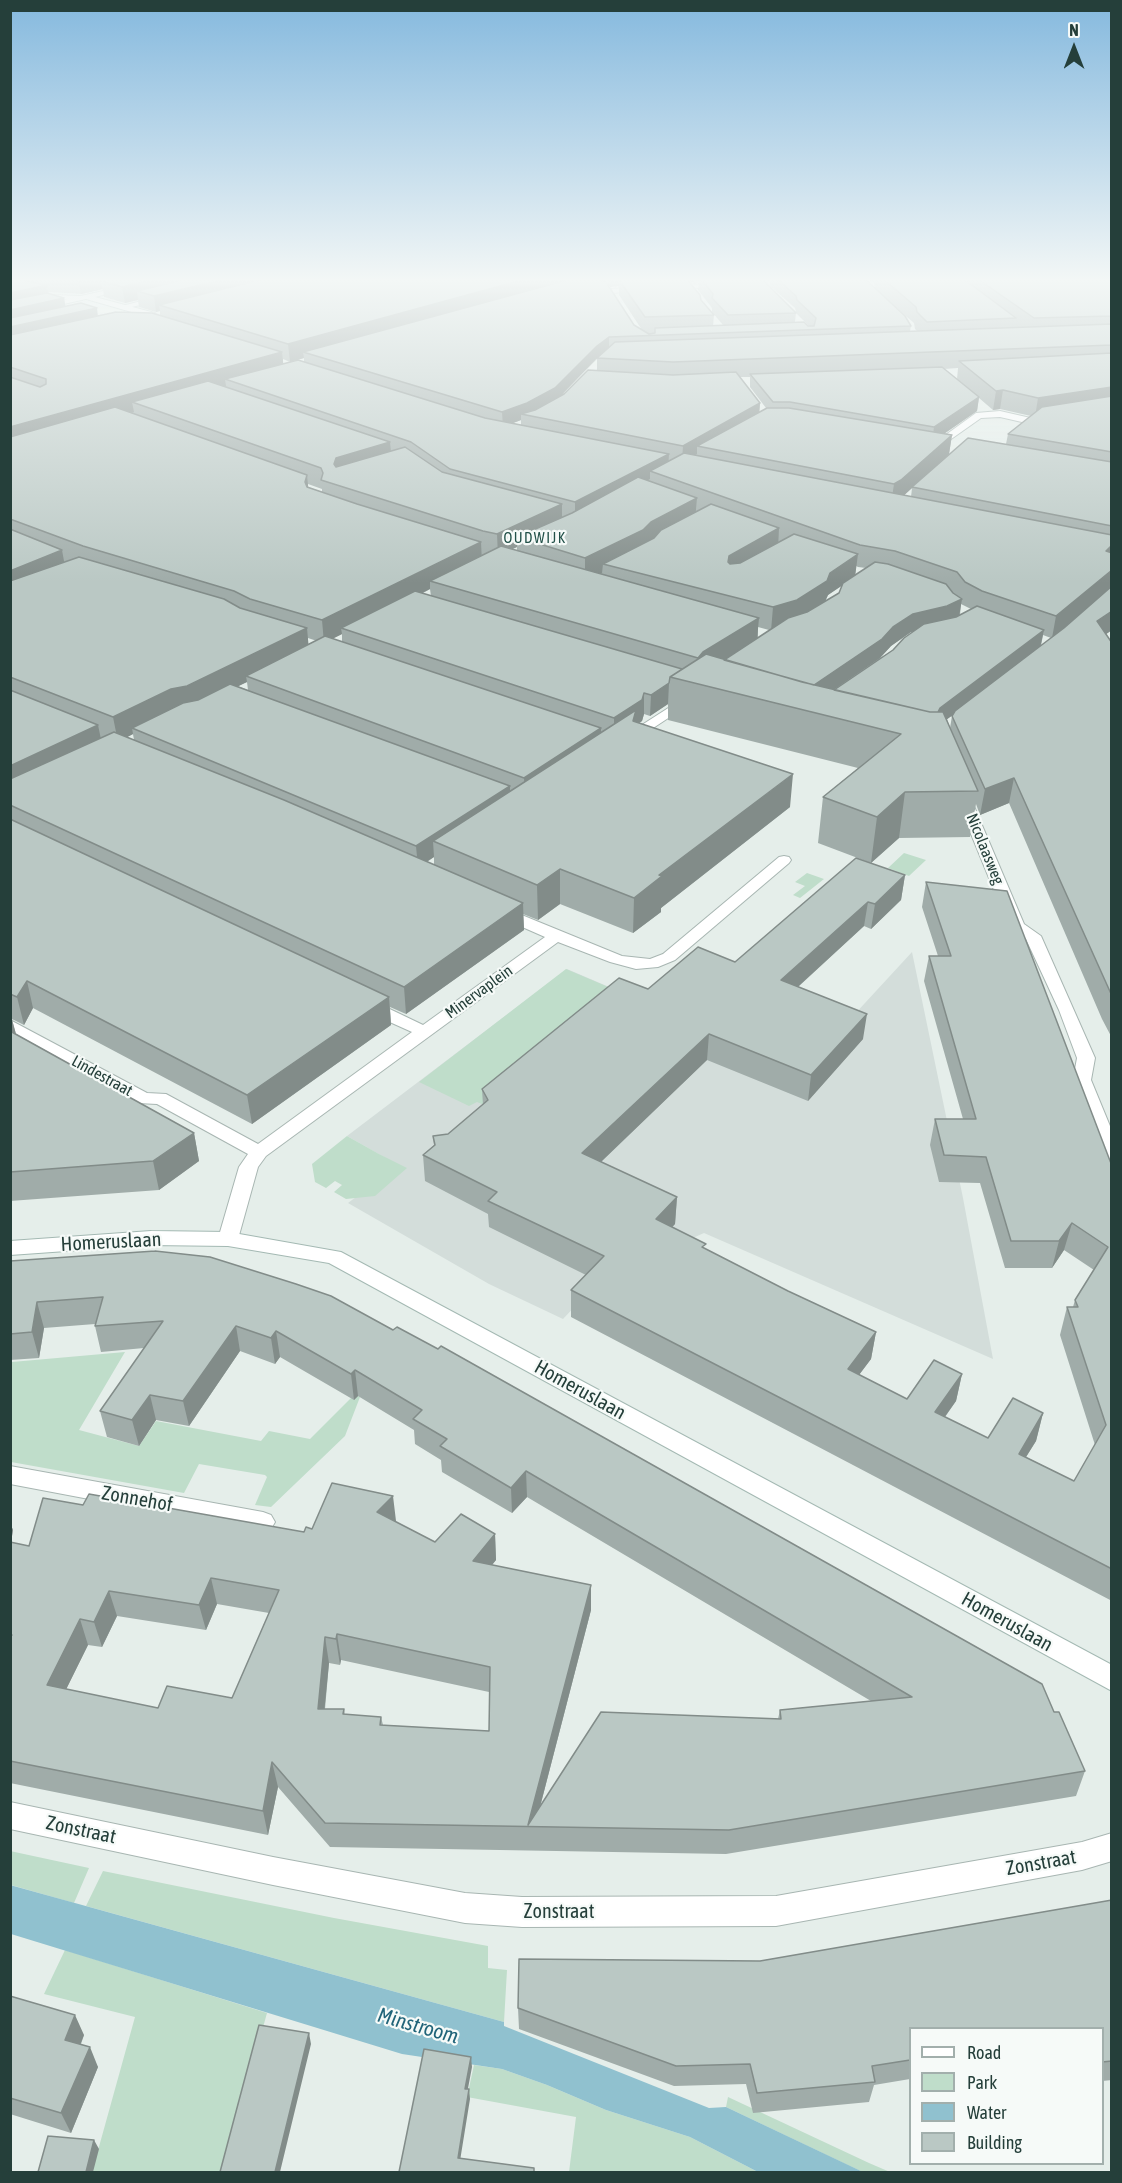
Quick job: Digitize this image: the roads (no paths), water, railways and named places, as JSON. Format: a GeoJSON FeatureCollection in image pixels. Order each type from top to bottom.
{"type":"FeatureCollection","features":[{"type":"Feature","properties":{"kind":"street"},"geometry":{"type":"LineString","coordinates":[[934,447],[985,411],[1035,422],[1065,416]]}},
{"type":"Feature","properties":{"kind":"street"},"geometry":{"type":"LineString","coordinates":[[1026,429],[1035,422]]}},
{"type":"Feature","properties":{"kind":"street"},"geometry":{"type":"LineString","coordinates":[[923,445],[952,451]]}},
{"type":"Feature","properties":{"kind":"street"},"geometry":{"type":"LineString","coordinates":[[616,747],[700,690]]}},
{"type":"Feature","properties":{"kind":"street","name":"Nicolaasweg"},"geometry":{"type":"LineString","coordinates":[[956,781],[1017,927],[1033,936],[1082,1048],[1086,1058],[1082,1080],[1112,1156]]}},
{"type":"Feature","properties":{"kind":"street"},"geometry":{"type":"LineString","coordinates":[[483,904],[616,959],[636,964],[652,964],[669,957],[784,860]]}},
{"type":"Feature","properties":{"kind":"street","name":"Minervaplein"},"geometry":{"type":"LineString","coordinates":[[228,1239],[249,1167],[259,1152],[556,936]]}},
{"type":"Feature","properties":{"kind":"street"},"geometry":{"type":"LineString","coordinates":[[357,1000],[424,1032]]}},
{"type":"Feature","properties":{"kind":"street","name":"Lindestraat"},"geometry":{"type":"LineString","coordinates":[[10,1025],[144,1099],[160,1098],[259,1152]]}},
{"type":"Feature","properties":{"kind":"street","name":"Homeruslaan"},"geometry":{"type":"LineString","coordinates":[[10,1248],[151,1238],[228,1239],[334,1257],[1112,1679]]}},
{"type":"Feature","properties":{"kind":"street","name":"Zonnehof"},"geometry":{"type":"LineString","coordinates":[[10,1475],[262,1522]]}},
{"type":"Feature","properties":{"kind":"street","name":"Zonstraat"},"geometry":{"type":"LineString","coordinates":[[10,1815],[273,1871],[465,1908],[522,1912],[776,1911],[1082,1856],[1112,1847]]}},
{"type":"Feature","properties":{"kind":"water","name":"Minstroom"},"geometry":{"type":"Polygon","coordinates":[[[10,1885],[504,2022],[504,2026],[709,2108],[726,2107],[863,2172],[758,2172],[690,2137],[606,2110],[502,2069],[402,2054],[11,1934],[10,1885]]]}},
{"type":"Feature","properties":{"kind":"district","name":"OUDWIJK"},"geometry":{"type":"Point","coordinates":[535,538]}}]}
